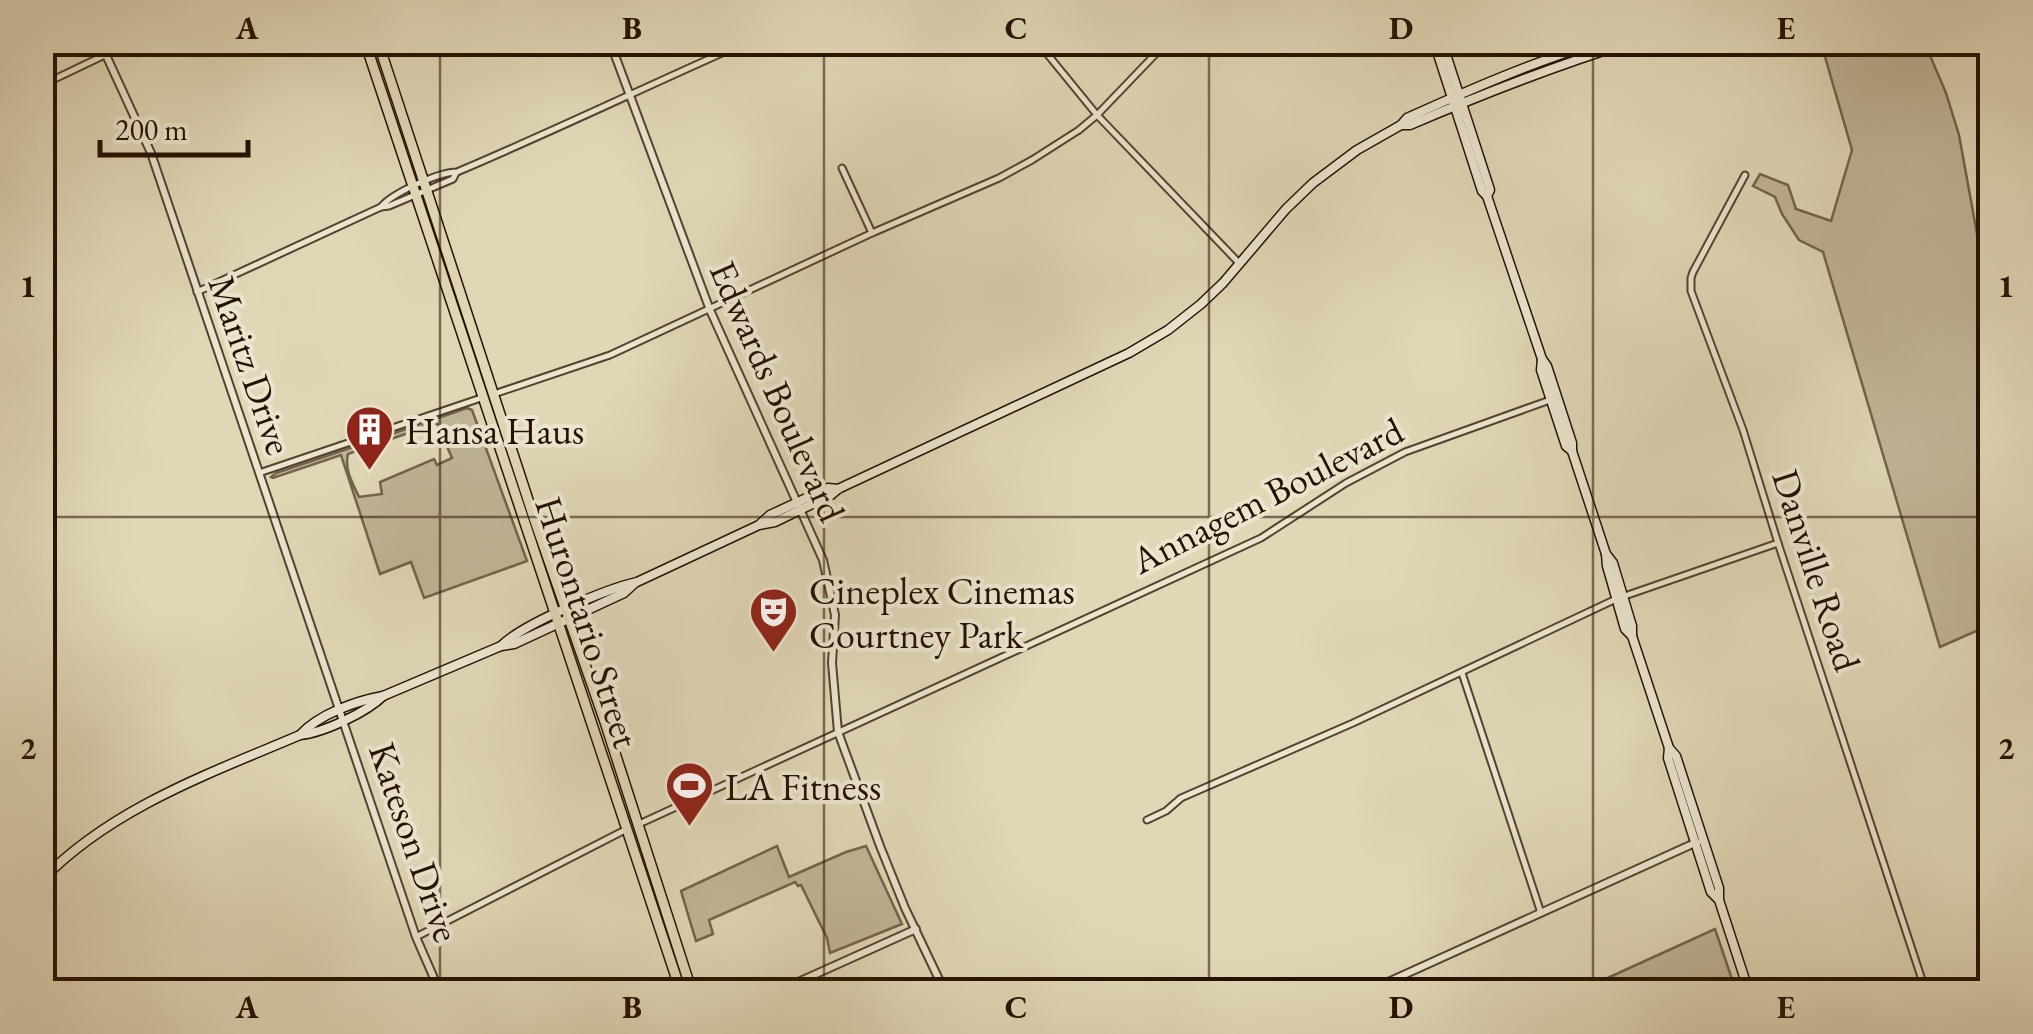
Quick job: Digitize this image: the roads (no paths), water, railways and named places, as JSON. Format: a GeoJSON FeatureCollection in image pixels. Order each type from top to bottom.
{"type":"FeatureCollection","features":[{"type":"Feature","properties":{"kind":"highway"},"geometry":{"type":"LineString","coordinates":[[1986,42],[1990,56]]}},
{"type":"Feature","properties":{"kind":"main road","name":"Hurontario Street"},"geometry":{"type":"LineString","coordinates":[[365,42],[680,992]]}},
{"type":"Feature","properties":{"kind":"main road","name":"Hurontario Street"},"geometry":{"type":"LineString","coordinates":[[378,42],[692,992]]}},
{"type":"Feature","properties":{"kind":"main road"},"geometry":{"type":"LineString","coordinates":[[1434,42],[1457,100]]}},
{"type":"Feature","properties":{"kind":"main road"},"geometry":{"type":"LineString","coordinates":[[1442,42],[1482,191],[1487,196],[1542,360],[1548,366],[1554,398],[1606,554],[1613,563],[1625,629],[1632,636],[1669,748],[1668,758],[1699,841],[1711,892],[1719,900],[1749,992]]}},
{"type":"Feature","properties":{"kind":"main road"},"geometry":{"type":"LineString","coordinates":[[1457,100],[1599,42]]}},
{"type":"Feature","properties":{"kind":"main road"},"geometry":{"type":"LineString","coordinates":[[42,880],[98,834],[186,784],[300,734],[312,734],[369,699],[501,646],[511,636],[624,593],[635,583],[760,525],[775,522],[797,507],[831,495],[1129,353],[1201,304],[1312,184],[1407,118],[1632,42]]}},
{"type":"Feature","properties":{"kind":"street","name":"Maritz Drive"},"geometry":{"type":"LineString","coordinates":[[100,42],[151,153],[341,715]]}},
{"type":"Feature","properties":{"kind":"street"},"geometry":{"type":"LineString","coordinates":[[42,86],[132,42]]}},
{"type":"Feature","properties":{"kind":"street","name":"Edwards Boulevard"},"geometry":{"type":"LineString","coordinates":[[610,42],[710,310],[823,560],[835,615],[832,663],[838,732],[880,846],[946,992]]}},
{"type":"Feature","properties":{"kind":"street"},"geometry":{"type":"LineString","coordinates":[[197,292],[380,208],[386,200],[453,179],[457,172],[746,42]]}},
{"type":"Feature","properties":{"kind":"street"},"geometry":{"type":"LineString","coordinates":[[1041,42],[1097,115],[1239,264]]}},
{"type":"Feature","properties":{"kind":"street"},"geometry":{"type":"LineString","coordinates":[[259,473],[610,355],[999,178],[1040,156],[1097,115],[1167,42]]}},
{"type":"Feature","properties":{"kind":"street"},"geometry":{"type":"LineString","coordinates":[[842,168],[872,233]]}},
{"type":"Feature","properties":{"kind":"street","name":"Danville Road"},"geometry":{"type":"LineString","coordinates":[[1745,174],[1690,278],[1691,291],[1744,430],[1926,992]]}},
{"type":"Feature","properties":{"kind":"street","name":"Annagem Boulevard"},"geometry":{"type":"LineString","coordinates":[[416,937],[626,830],[1261,538],[1353,479],[1405,452],[1554,398]]}},
{"type":"Feature","properties":{"kind":"street"},"geometry":{"type":"LineString","coordinates":[[1147,820],[1166,811],[1180,798],[1353,723],[1620,597],[1778,544]]}},
{"type":"Feature","properties":{"kind":"street"},"geometry":{"type":"LineString","coordinates":[[1462,672],[1541,913]]}},
{"type":"Feature","properties":{"kind":"street","name":"Kateson Drive"},"geometry":{"type":"LineString","coordinates":[[341,715],[416,937],[440,992]]}},
{"type":"Feature","properties":{"kind":"street"},"geometry":{"type":"LineString","coordinates":[[1366,992],[1699,841]]}},
{"type":"Feature","properties":{"kind":"street"},"geometry":{"type":"LineString","coordinates":[[776,992],[916,929]]}},
{"type":"Feature","properties":{"kind":"place","name":"Hansa Haus"},"geometry":{"type":"Point","coordinates":[370,472]}},
{"type":"Feature","properties":{"kind":"place","name":"Cineplex Cinemas Courtney Park"},"geometry":{"type":"Point","coordinates":[774,654]}},
{"type":"Feature","properties":{"kind":"place","name":"LA Fitness"},"geometry":{"type":"Point","coordinates":[690,828]}}]}
